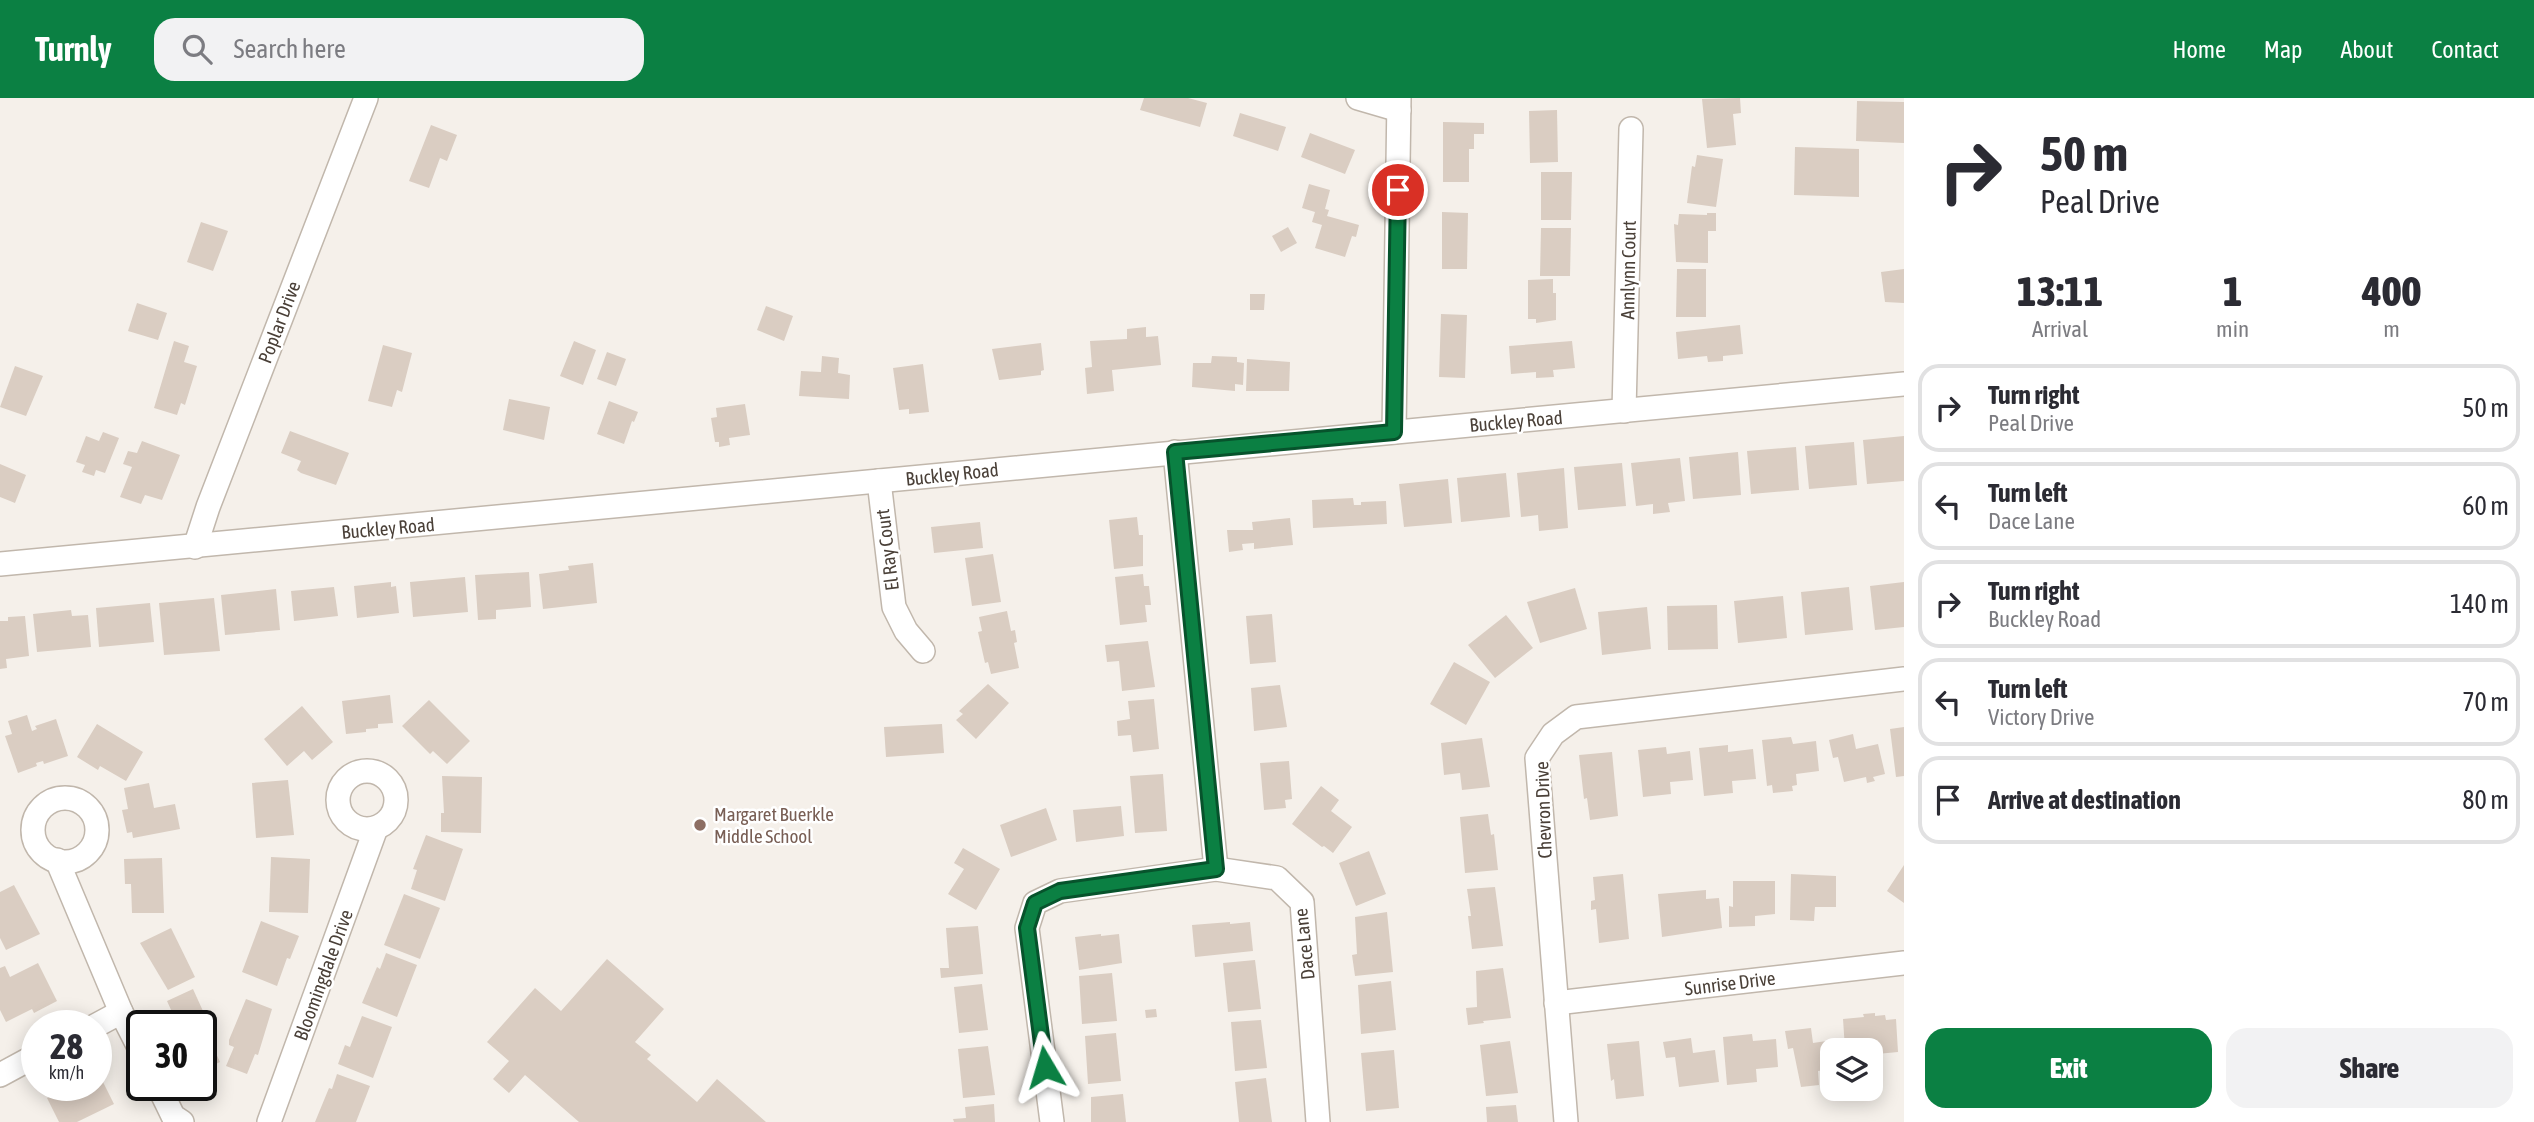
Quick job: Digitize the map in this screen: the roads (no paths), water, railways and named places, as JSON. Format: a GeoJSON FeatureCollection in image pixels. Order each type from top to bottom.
{"type":"FeatureCollection","features":[{"type":"Feature","properties":{"kind":"street","name":"Poplar Drive"},"geometry":{"type":"LineString","coordinates":[[195,547],[366,98]]}},
{"type":"Feature","properties":{"kind":"street"},"geometry":{"type":"LineString","coordinates":[[1358,98],[1399,104],[1394,432]]}},
{"type":"Feature","properties":{"kind":"street","name":"Annlynn Court"},"geometry":{"type":"LineString","coordinates":[[1624,411],[1631,129]]}},
{"type":"Feature","properties":{"kind":"street","name":"Buckley Road"},"geometry":{"type":"LineString","coordinates":[[0,564],[1904,384]]}},
{"type":"Feature","properties":{"kind":"street"},"geometry":{"type":"LineString","coordinates":[[1175,452],[1216,869]]}},
{"type":"Feature","properties":{"kind":"street","name":"El Ray Court"},"geometry":{"type":"LineString","coordinates":[[879,481],[894,607],[906,631],[923,651]]}},
{"type":"Feature","properties":{"kind":"street","name":"Chevron Drive"},"geometry":{"type":"LineString","coordinates":[[1566,1122],[1537,758],[1553,734],[1576,717],[1904,679]]}},
{"type":"Feature","properties":{"kind":"street","name":"Bloomingdale Drive"},"geometry":{"type":"LineString","coordinates":[[270,1121],[376,828]]}},
{"type":"Feature","properties":{"kind":"street"},"geometry":{"type":"LineString","coordinates":[[57,860],[126,1022]]}},
{"type":"Feature","properties":{"kind":"street","name":"Dace Lane"},"geometry":{"type":"LineString","coordinates":[[1052,1122],[1027,928],[1035,903],[1060,891],[1216,869],[1277,878],[1303,902],[1318,1122]]}},
{"type":"Feature","properties":{"kind":"street","name":"Sunrise Drive"},"geometry":{"type":"LineString","coordinates":[[1556,1003],[1904,963]]}},
{"type":"Feature","properties":{"kind":"street"},"geometry":{"type":"LineString","coordinates":[[112,1017],[121,1012]]}},
{"type":"Feature","properties":{"kind":"street"},"geometry":{"type":"LineString","coordinates":[[0,1075],[21,1064]]}},
{"type":"Feature","properties":{"kind":"street"},"geometry":{"type":"LineString","coordinates":[[167,1101],[177,1120]]}},
{"type":"Feature","properties":{"kind":"place","name":"Margaret Buerkle Middle School"},"geometry":{"type":"Point","coordinates":[700,825]}}]}
